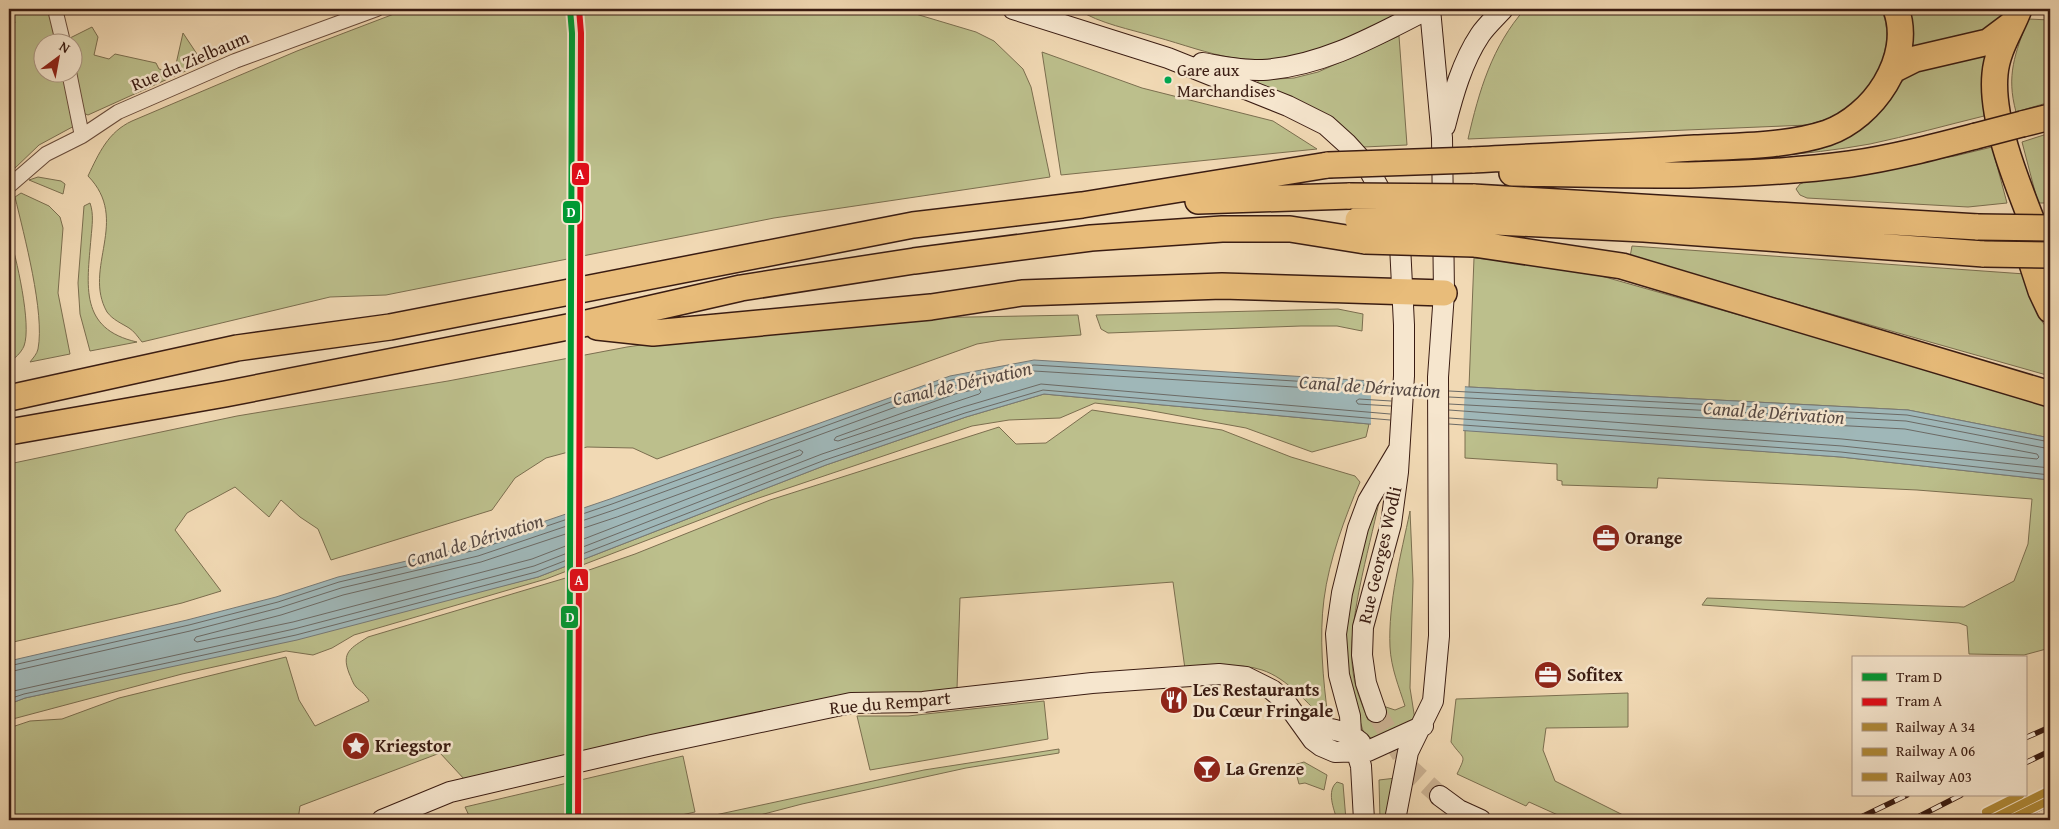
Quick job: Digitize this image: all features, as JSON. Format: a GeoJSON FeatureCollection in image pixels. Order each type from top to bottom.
{"type":"FeatureCollection","features":[{"type":"Feature","properties":{"kind":"highway"},"geometry":{"type":"LineString","coordinates":[[9,398],[237,348],[390,327],[913,225],[1082,205],[1472,166],[1801,139],[1828,132],[1863,111],[1876,97],[1893,70],[1900,38],[1896,9]]}},
{"type":"Feature","properties":{"kind":"highway"},"geometry":{"type":"LineString","coordinates":[[1893,70],[1915,59],[1988,42],[2015,16]]}},
{"type":"Feature","properties":{"kind":"highway"},"geometry":{"type":"LineString","coordinates":[[2015,16],[2000,54],[1995,73],[1996,96],[2003,136],[2015,174],[2050,265]]}},
{"type":"Feature","properties":{"kind":"highway"},"geometry":{"type":"LineString","coordinates":[[1472,166],[1701,175],[1797,170],[1851,164],[1922,151],[2050,118]]}},
{"type":"Feature","properties":{"kind":"highway"},"geometry":{"type":"LineString","coordinates":[[2015,174],[2018,216],[2025,244],[2040,290],[2050,310]]}},
{"type":"Feature","properties":{"kind":"highway"},"geometry":{"type":"LineString","coordinates":[[1082,205],[1253,177],[1338,179],[2050,394]]}},
{"type":"Feature","properties":{"kind":"highway"},"geometry":{"type":"LineString","coordinates":[[1474,221],[1644,230],[1984,254],[2050,255]]}},
{"type":"Feature","properties":{"kind":"highway"},"geometry":{"type":"LineString","coordinates":[[9,432],[225,394],[578,325],[740,288],[997,249],[1090,238],[1222,229],[1362,231],[1474,221],[2050,228]]}},
{"type":"Feature","properties":{"kind":"highway"},"geometry":{"type":"LineString","coordinates":[[578,325],[653,333],[931,307],[1022,293],[1222,286],[1402,290],[1444,293]]}},
{"type":"Feature","properties":{"kind":"main road"},"geometry":{"type":"LineString","coordinates":[[1014,9],[1058,16],[1288,106],[1326,125],[1348,144],[1367,166],[1389,207],[1400,245],[1404,374],[1401,439]]}},
{"type":"Feature","properties":{"kind":"main road"},"geometry":{"type":"LineString","coordinates":[[1168,58],[1260,70],[1291,67],[1325,59],[1429,9],[1442,138],[1444,293],[1438,376],[1440,636],[1433,701],[1408,752],[1395,820]]}},
{"type":"Feature","properties":{"kind":"main road"},"geometry":{"type":"LineString","coordinates":[[1442,138],[1454,94],[1468,58],[1481,34],[1503,9]]}},
{"type":"Feature","properties":{"kind":"main road","name":"Rue Georges Wodli"},"geometry":{"type":"LineString","coordinates":[[1376,712],[1366,684],[1362,656],[1363,627],[1391,524],[1401,439]]}},
{"type":"Feature","properties":{"kind":"main road","name":"Rue Georges Wodli"},"geometry":{"type":"LineString","coordinates":[[1364,820],[1359,746],[1339,675],[1336,634],[1342,593],[1358,528],[1368,501],[1401,439]]}},
{"type":"Feature","properties":{"kind":"main road","name":"Rue du Rempart"},"geometry":{"type":"LineString","coordinates":[[382,820],[450,792],[652,745],[851,703],[923,702],[1092,683],[1219,674],[1246,677],[1272,690],[1303,724],[1359,746]]}},
{"type":"Feature","properties":{"kind":"main road"},"geometry":{"type":"LineString","coordinates":[[1375,820],[1372,765],[1359,746],[1422,726]]}},
{"type":"Feature","properties":{"kind":"main road"},"geometry":{"type":"LineString","coordinates":[[1440,796],[1458,810],[1481,820]]}},
{"type":"Feature","properties":{"kind":"street"},"geometry":{"type":"LineString","coordinates":[[55,9],[61,32]]}},
{"type":"Feature","properties":{"kind":"street","name":"Rue du Zielbaum"},"geometry":{"type":"LineString","coordinates":[[9,186],[46,154],[82,136],[118,112],[226,65],[375,9]]}},
{"type":"Feature","properties":{"kind":"street"},"geometry":{"type":"LineString","coordinates":[[71,82],[82,136]]}},
{"type":"Feature","properties":{"kind":"green space"},"geometry":{"type":"Polygon","coordinates":[[[11,9],[48,9],[55,32],[32,32],[32,82],[67,82],[76,125],[39,145],[14,169],[9,171],[9,25],[15,23],[11,9]]]}},
{"type":"Feature","properties":{"kind":"green space"},"geometry":{"type":"Polygon","coordinates":[[[407,9],[899,9],[976,32],[994,41],[1023,69],[1031,87],[1050,177],[774,218],[386,295],[330,297],[142,342],[131,329],[109,315],[101,295],[100,278],[106,210],[100,193],[88,176],[100,151],[110,137],[132,121],[297,51],[407,9]]]}},
{"type":"Feature","properties":{"kind":"green space"},"geometry":{"type":"Polygon","coordinates":[[[1077,9],[1397,9],[1397,15],[1357,34],[1318,49],[1299,55],[1257,60],[1234,58],[1205,51],[1105,22],[1077,9]]]}},
{"type":"Feature","properties":{"kind":"green space"},"geometry":{"type":"Polygon","coordinates":[[[1525,9],[1881,9],[1886,22],[1887,36],[1881,65],[1866,92],[1845,111],[1808,125],[1468,139],[1482,87],[1495,54],[1525,9]]]}},
{"type":"Feature","properties":{"kind":"green space"},"geometry":{"type":"Polygon","coordinates":[[[1904,9],[2007,9],[2002,20],[1994,28],[1911,51],[1904,9]]]}},
{"type":"Feature","properties":{"kind":"green space"},"geometry":{"type":"Polygon","coordinates":[[[2028,19],[2050,20],[2050,102],[2016,112],[2012,87],[2013,65],[2028,19]]]}},
{"type":"Feature","properties":{"kind":"green space"},"geometry":{"type":"Polygon","coordinates":[[[92,27],[98,37],[94,55],[109,59],[115,54],[156,63],[159,69],[174,73],[183,33],[203,63],[88,115],[83,113],[77,82],[82,82],[82,32],[92,27]]]}},
{"type":"Feature","properties":{"kind":"green space"},"geometry":{"type":"Polygon","coordinates":[[[1399,36],[1407,145],[1364,147],[1333,121],[1257,83],[1259,80],[1294,78],[1318,72],[1399,36]]]}},
{"type":"Feature","properties":{"kind":"green space"},"geometry":{"type":"Polygon","coordinates":[[[1987,50],[1983,86],[1984,116],[1884,141],[1845,148],[1720,160],[1670,162],[1772,151],[1885,102],[1914,67],[1987,50]]]}},
{"type":"Feature","properties":{"kind":"green space"},"geometry":{"type":"Polygon","coordinates":[[[1042,52],[1142,88],[1273,121],[1317,149],[1061,175],[1042,52]]]}},
{"type":"Feature","properties":{"kind":"green space"},"geometry":{"type":"Polygon","coordinates":[[[2050,133],[2050,203],[2038,203],[2022,142],[2050,133]]]}},
{"type":"Feature","properties":{"kind":"green space"},"geometry":{"type":"Polygon","coordinates":[[[1992,147],[2007,203],[1968,207],[1807,198],[1800,195],[1796,189],[1800,184],[1807,181],[1955,156],[1992,147]]]}},
{"type":"Feature","properties":{"kind":"green space"},"geometry":{"type":"Polygon","coordinates":[[[38,177],[61,181],[65,184],[63,194],[29,180],[38,177]]]}},
{"type":"Feature","properties":{"kind":"green space"},"geometry":{"type":"Polygon","coordinates":[[[21,193],[49,206],[60,217],[63,228],[58,293],[70,354],[30,362],[38,349],[39,315],[28,252],[15,197],[21,193]]]}},
{"type":"Feature","properties":{"kind":"green space"},"geometry":{"type":"Polygon","coordinates":[[[90,203],[92,220],[88,273],[91,303],[96,316],[105,327],[118,336],[137,342],[90,351],[80,314],[78,283],[84,206],[90,203]]]}},
{"type":"Feature","properties":{"kind":"green space"},"geometry":{"type":"Polygon","coordinates":[[[9,234],[25,307],[26,336],[20,353],[9,363],[9,234]]]}},
{"type":"Feature","properties":{"kind":"green space"},"geometry":{"type":"Polygon","coordinates":[[[1632,246],[2025,274],[2041,320],[2050,333],[2050,376],[1630,257],[1632,246]]]}},
{"type":"Feature","properties":{"kind":"green space"},"geometry":{"type":"Polygon","coordinates":[[[1474,258],[1566,266],[2050,403],[2050,438],[1908,410],[1469,387],[1474,258]]]}},
{"type":"Feature","properties":{"kind":"green space"},"geometry":{"type":"Polygon","coordinates":[[[1338,309],[1363,314],[1362,331],[1337,326],[1301,326],[1108,333],[1101,329],[1096,315],[1338,309]]]}},
{"type":"Feature","properties":{"kind":"green space"},"geometry":{"type":"Polygon","coordinates":[[[1078,315],[1081,335],[1001,340],[977,344],[657,459],[633,448],[587,447],[546,458],[515,478],[492,510],[331,560],[318,529],[300,517],[281,500],[269,517],[235,487],[187,513],[175,530],[221,591],[182,603],[9,643],[9,464],[237,416],[448,381],[627,347],[779,325],[916,318],[1078,315]]]}},
{"type":"Feature","properties":{"kind":"green space"},"geometry":{"type":"Polygon","coordinates":[[[1044,394],[1369,424],[1366,437],[1312,452],[1246,428],[1136,408],[1095,403],[1060,418],[1009,420],[972,426],[744,503],[546,579],[354,635],[332,648],[313,655],[286,651],[182,674],[9,720],[9,704],[25,698],[167,667],[538,577],[826,465],[966,417],[1044,394]]]}},
{"type":"Feature","properties":{"kind":"green space"},"geometry":{"type":"Polygon","coordinates":[[[1092,410],[1222,430],[1291,457],[1355,476],[1360,482],[1338,539],[1326,584],[1322,643],[1328,717],[1326,721],[1288,685],[1262,670],[1244,666],[1185,669],[1173,582],[960,598],[957,689],[465,780],[440,753],[300,806],[298,820],[9,820],[9,728],[30,721],[62,719],[119,698],[286,657],[299,700],[315,726],[369,701],[354,684],[346,660],[349,651],[368,637],[569,577],[635,554],[770,500],[999,427],[1016,444],[1046,443],[1092,410]]]}},
{"type":"Feature","properties":{"kind":"green space"},"geometry":{"type":"Polygon","coordinates":[[[1465,430],[1841,457],[2050,480],[2050,648],[2024,655],[1969,654],[1967,626],[1959,623],[1702,605],[1707,598],[1964,607],[2014,581],[2028,544],[2032,499],[1917,490],[1658,478],[1657,488],[1562,485],[1562,481],[1557,480],[1557,464],[1465,458],[1465,430]]]}},
{"type":"Feature","properties":{"kind":"green space"},"geometry":{"type":"Polygon","coordinates":[[[1379,502],[1356,611],[1352,653],[1353,672],[1368,720],[1380,716],[1383,706],[1395,710],[1405,706],[1392,662],[1390,630],[1396,579],[1410,511],[1413,581],[1410,688],[1415,720],[1375,740],[1364,734],[1351,695],[1346,642],[1350,594],[1355,570],[1379,502]]]}},
{"type":"Feature","properties":{"kind":"green space"},"geometry":{"type":"Polygon","coordinates":[[[1628,693],[1628,727],[1546,728],[1543,750],[1555,781],[1627,817],[1624,820],[1569,820],[1529,802],[1526,806],[1457,774],[1463,757],[1451,742],[1456,699],[1628,693]]]}},
{"type":"Feature","properties":{"kind":"green space"},"geometry":{"type":"Polygon","coordinates":[[[1044,701],[1048,739],[870,770],[857,716],[908,716],[1044,701]]]}},
{"type":"Feature","properties":{"kind":"green space"},"geometry":{"type":"Polygon","coordinates":[[[1059,749],[1059,753],[966,768],[802,804],[741,820],[692,820],[924,770],[1059,749]]]}},
{"type":"Feature","properties":{"kind":"green space"},"geometry":{"type":"Polygon","coordinates":[[[683,756],[695,812],[659,820],[471,820],[465,807],[683,756]]]}},
{"type":"Feature","properties":{"kind":"green space"},"geometry":{"type":"Polygon","coordinates":[[[1304,762],[1327,775],[1324,790],[1305,783],[1299,784],[1294,765],[1304,762]]]}},
{"type":"Feature","properties":{"kind":"green space"},"geometry":{"type":"Polygon","coordinates":[[[1396,778],[1388,820],[1380,820],[1379,780],[1396,778]]]}},
{"type":"Feature","properties":{"kind":"green space"},"geometry":{"type":"Polygon","coordinates":[[[1337,782],[1343,784],[1346,820],[1337,820],[1333,806],[1331,795],[1337,782]]]}},
{"type":"Feature","properties":{"kind":"water","name":"Canal de Dérivation"},"geometry":{"type":"Polygon","coordinates":[[[1034,360],[1469,387],[1908,410],[2050,438],[2050,480],[1841,457],[1369,424],[1044,394],[966,417],[826,465],[538,577],[297,640],[25,698],[9,704],[9,661],[187,620],[276,597],[338,577],[475,545],[610,499],[950,376],[1034,360]]]}},
{"type":"Feature","properties":{"kind":"pier"},"geometry":{"type":"Polygon","coordinates":[[[1371,378],[1465,384],[1463,432],[1371,426],[1371,378]]]}},
{"type":"Feature","properties":{"kind":"tunnel"},"geometry":{"type":"LineString","coordinates":[[1376,712],[1410,769],[1440,796]]}},
{"type":"Feature","properties":{"kind":"railway"},"geometry":{"type":"LineString","coordinates":[[2026,738],[2050,727]]}},
{"type":"Feature","properties":{"kind":"railway"},"geometry":{"type":"LineString","coordinates":[[2026,763],[2050,751]]}},
{"type":"Feature","properties":{"kind":"railway"},"geometry":{"type":"LineString","coordinates":[[1855,820],[1905,796]]}},
{"type":"Feature","properties":{"kind":"railway"},"geometry":{"type":"LineString","coordinates":[[1912,820],[1959,796]]}},
{"type":"Feature","properties":{"kind":"railway"},"geometry":{"type":"LineString","coordinates":[[2016,820],[2050,803]]}},
{"type":"Feature","properties":{"kind":"tram line","name":"D"},"geometry":{"type":"LineString","coordinates":[[569,820],[572,33],[570,9]]}},
{"type":"Feature","properties":{"kind":"tram line","name":"A"},"geometry":{"type":"LineString","coordinates":[[578,820],[581,33],[579,9]]}},
{"type":"Feature","properties":{"kind":"transit line"},"geometry":{"type":"LineString","coordinates":[[1990,820],[2050,790]]}},
{"type":"Feature","properties":{"kind":"transit line"},"geometry":{"type":"LineString","coordinates":[[2009,820],[2050,800]]}},
{"type":"Feature","properties":{"kind":"rail line","name":"A03"},"geometry":{"type":"LineString","coordinates":[[1986,812],[2018,796]]}},
{"type":"Feature","properties":{"kind":"place","name":"Gare aux Marchandises"},"geometry":{"type":"Point","coordinates":[1168,80]}},
{"type":"Feature","properties":{"kind":"place","name":"Orange"},"geometry":{"type":"Point","coordinates":[1606,538]}},
{"type":"Feature","properties":{"kind":"place","name":"Sofitex"},"geometry":{"type":"Point","coordinates":[1548,675]}},
{"type":"Feature","properties":{"kind":"place","name":"Les Restaurants Du Cœur Fringale"},"geometry":{"type":"Point","coordinates":[1174,700]}},
{"type":"Feature","properties":{"kind":"place","name":"Kriegstor"},"geometry":{"type":"Point","coordinates":[356,746]}},
{"type":"Feature","properties":{"kind":"place","name":"La Grenze"},"geometry":{"type":"Point","coordinates":[1207,769]}}]}
